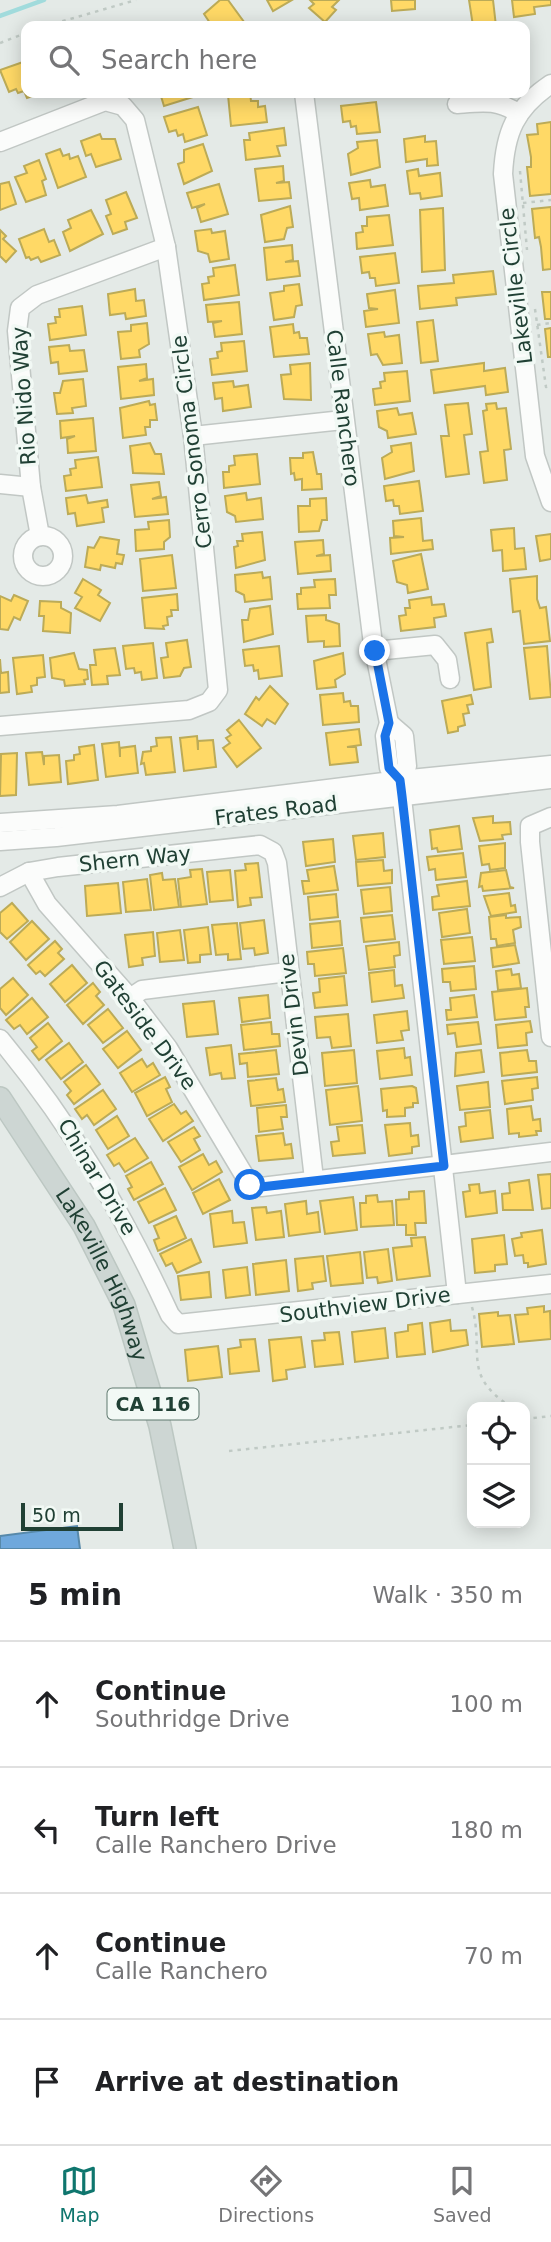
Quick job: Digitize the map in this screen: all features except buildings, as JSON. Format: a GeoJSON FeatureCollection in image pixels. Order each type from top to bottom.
{"type":"FeatureCollection","features":[{"type":"Feature","properties":{"kind":"main road","name":"Lakeville Highway"},"geometry":{"type":"LineString","coordinates":[[0,1098],[84,1226],[124,1306],[160,1426],[186,1549]]}},
{"type":"Feature","properties":{"kind":"street","name":"Lakeville Circle"},"geometry":{"type":"LineString","coordinates":[[551,84],[538,93],[519,114],[504,142],[503,174],[535,456],[551,502]]}},
{"type":"Feature","properties":{"kind":"street","name":"Calle Ranchero"},"geometry":{"type":"LineString","coordinates":[[305,98],[343,420],[375,651],[389,723],[404,736],[407,766],[401,788],[457,1294]]}},
{"type":"Feature","properties":{"kind":"street"},"geometry":{"type":"LineString","coordinates":[[457,104],[491,101],[503,103],[519,114]]}},
{"type":"Feature","properties":{"kind":"street","name":"Cerro Sonoma Circle"},"geometry":{"type":"LineString","coordinates":[[0,142],[105,102],[123,106],[135,120],[166,247],[192,436],[218,690],[209,702],[189,710],[0,726]]}},
{"type":"Feature","properties":{"kind":"street","name":"Rio Nido Way"},"geometry":{"type":"LineString","coordinates":[[0,484],[31,487],[17,331],[20,308],[37,295],[166,247]]}},
{"type":"Feature","properties":{"kind":"street"},"geometry":{"type":"LineString","coordinates":[[192,436],[343,420]]}},
{"type":"Feature","properties":{"kind":"street"},"geometry":{"type":"LineString","coordinates":[[31,487],[40,536]]}},
{"type":"Feature","properties":{"kind":"street"},"geometry":{"type":"LineString","coordinates":[[375,651],[435,645],[447,660],[450,679]]}},
{"type":"Feature","properties":{"kind":"street","name":"Frates Road"},"geometry":{"type":"LineString","coordinates":[[0,841],[56,837],[551,765]]}},
{"type":"Feature","properties":{"kind":"street","name":"Frates Road"},"geometry":{"type":"LineString","coordinates":[[0,823],[118,815],[401,788],[551,779]]}},
{"type":"Feature","properties":{"kind":"street"},"geometry":{"type":"LineString","coordinates":[[551,817],[530,826],[551,1037]]}},
{"type":"Feature","properties":{"kind":"street","name":"Shern Way"},"geometry":{"type":"LineString","coordinates":[[0,887],[29,872],[260,845],[273,852]]}},
{"type":"Feature","properties":{"kind":"street","name":"Devin Drive"},"geometry":{"type":"LineString","coordinates":[[273,852],[277,863],[314,1179]]}},
{"type":"Feature","properties":{"kind":"street","name":"Gateside Drive"},"geometry":{"type":"LineString","coordinates":[[29,872],[47,904],[130,998],[168,1048],[250,1185],[261,1187],[314,1179]]}},
{"type":"Feature","properties":{"kind":"street"},"geometry":{"type":"LineString","coordinates":[[130,998],[142,990],[288,972]]}},
{"type":"Feature","properties":{"kind":"street","name":"Chinar Drive"},"geometry":{"type":"LineString","coordinates":[[0,1039],[71,1130],[110,1193],[170,1315],[178,1324]]}},
{"type":"Feature","properties":{"kind":"street"},"geometry":{"type":"LineString","coordinates":[[314,1179],[551,1152]]}},
{"type":"Feature","properties":{"kind":"street","name":"Southview Drive"},"geometry":{"type":"LineString","coordinates":[[178,1324],[551,1284]]}},
{"type":"Feature","properties":{"kind":"path"},"geometry":{"type":"LineString","coordinates":[[63,21],[136,0]]}},
{"type":"Feature","properties":{"kind":"path"},"geometry":{"type":"LineString","coordinates":[[0,43],[21,35]]}},
{"type":"Feature","properties":{"kind":"path"},"geometry":{"type":"LineString","coordinates":[[523,204],[551,200]]}},
{"type":"Feature","properties":{"kind":"path"},"geometry":{"type":"LineString","coordinates":[[537,325],[551,323]]}},
{"type":"Feature","properties":{"kind":"path"},"geometry":{"type":"LineString","coordinates":[[473,1308],[480,1377],[485,1388],[504,1402]]}},
{"type":"Feature","properties":{"kind":"path"},"geometry":{"type":"LineString","coordinates":[[530,1418],[551,1416]]}},
{"type":"Feature","properties":{"kind":"path"},"geometry":{"type":"LineString","coordinates":[[229,1451],[467,1426]]}},
{"type":"Feature","properties":{"kind":"waterway"},"geometry":{"type":"LineString","coordinates":[[0,16],[44,0]]}},
{"type":"Feature","properties":{"kind":"route"},"geometry":{"type":"LineString","coordinates":[[250,1185],[261,1187],[444,1166],[400,780],[389,768],[385,736],[389,723],[375,651]]}}]}
